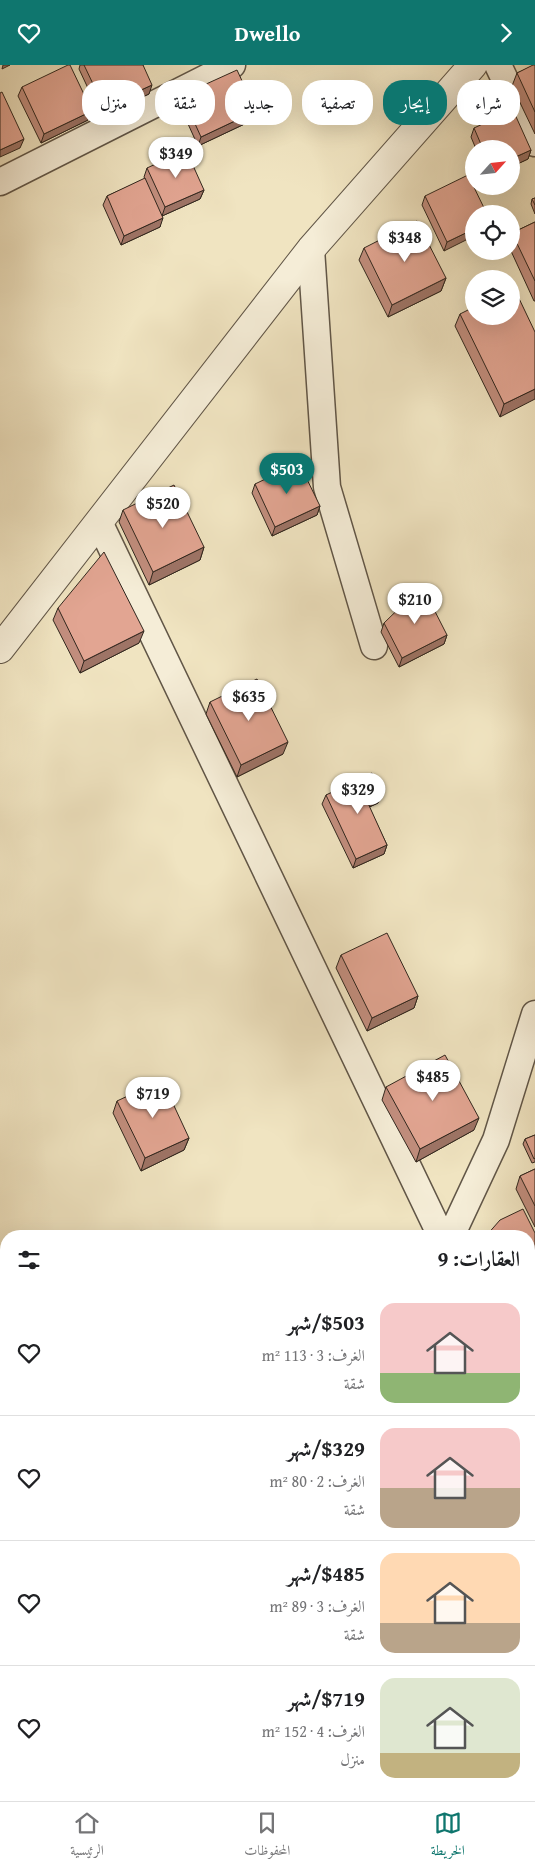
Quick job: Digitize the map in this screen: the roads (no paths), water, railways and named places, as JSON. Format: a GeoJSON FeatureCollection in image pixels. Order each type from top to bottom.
{"type":"FeatureCollection","features":[{"type":"Feature","properties":{"kind":"street"},"geometry":{"type":"LineString","coordinates":[[0,182],[232,65]]}},
{"type":"Feature","properties":{"kind":"street"},"geometry":{"type":"LineString","coordinates":[[0,649],[311,249],[473,65]]}},
{"type":"Feature","properties":{"kind":"street"},"geometry":{"type":"LineString","coordinates":[[498,65],[535,143]]}},
{"type":"Feature","properties":{"kind":"street"},"geometry":{"type":"LineString","coordinates":[[311,249],[327,487],[374,646]]}},
{"type":"Feature","properties":{"kind":"street"},"geometry":{"type":"LineString","coordinates":[[99,522],[437,1230]]}},
{"type":"Feature","properties":{"kind":"street"},"geometry":{"type":"LineString","coordinates":[[454,1230],[496,1140],[535,1014]]}}]}
